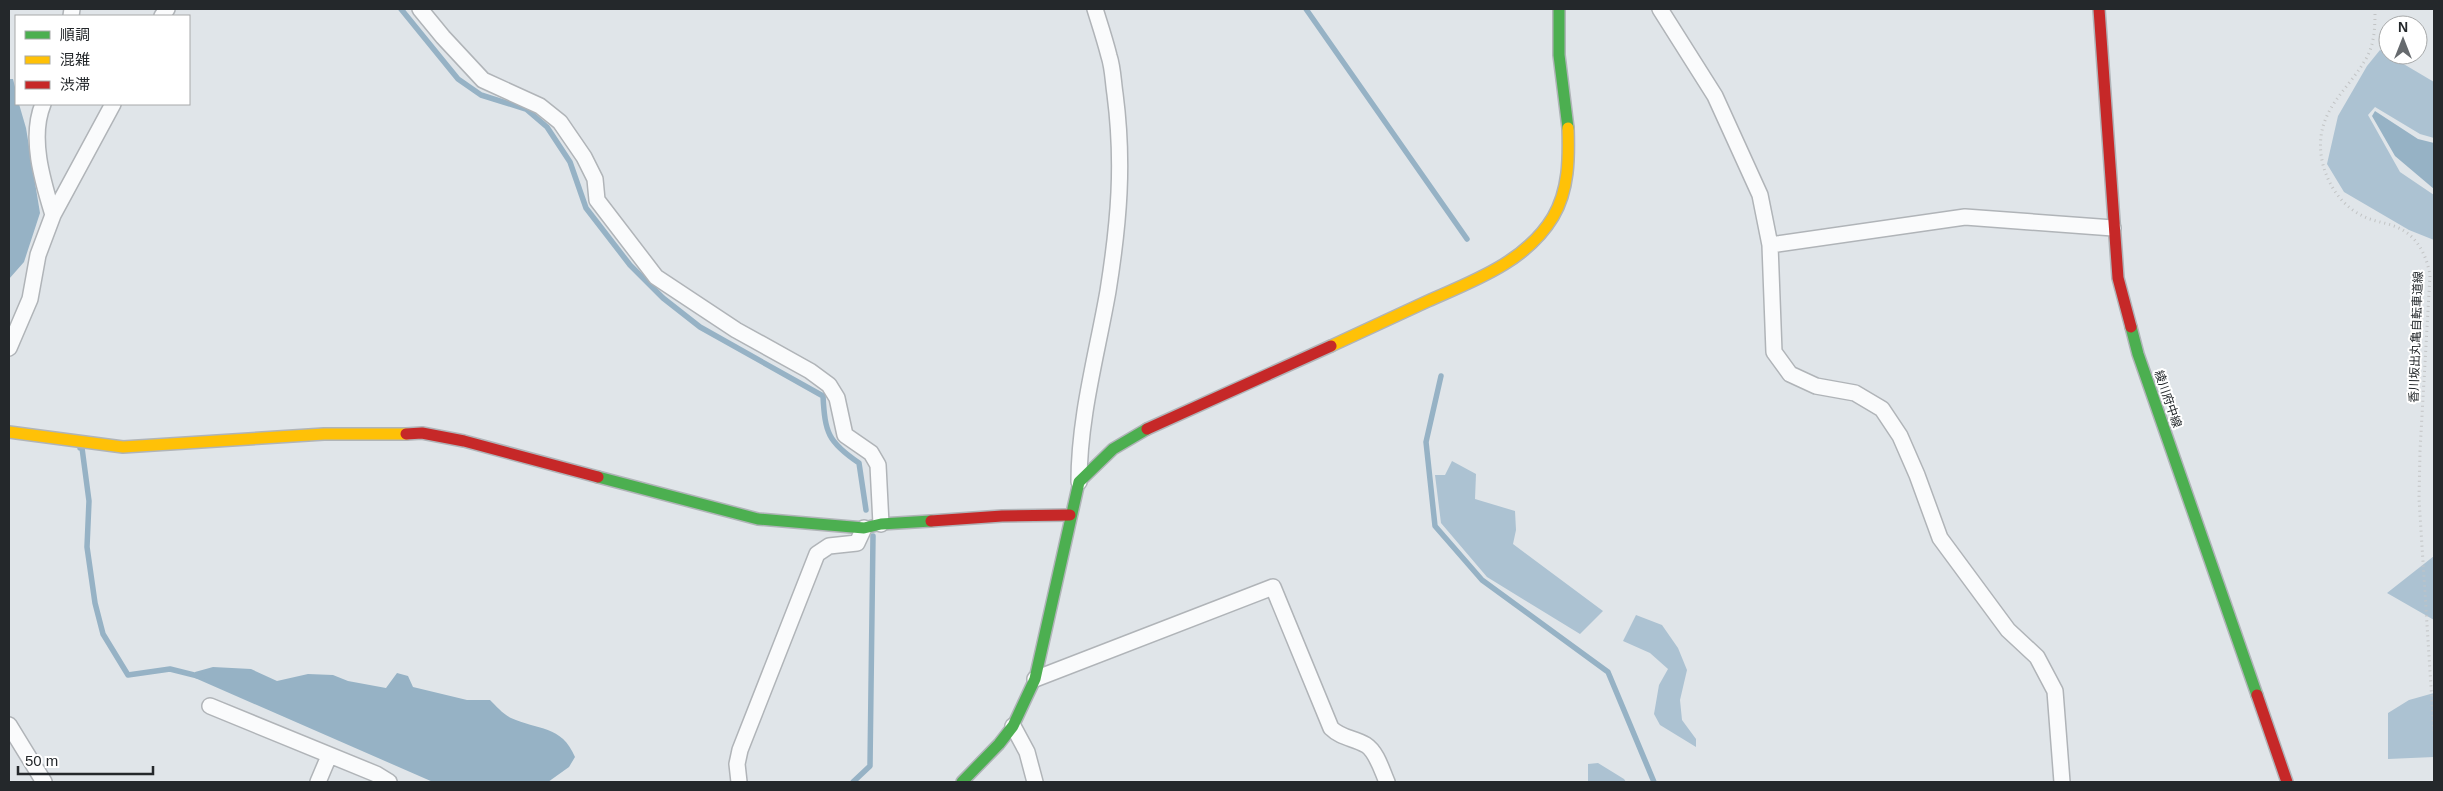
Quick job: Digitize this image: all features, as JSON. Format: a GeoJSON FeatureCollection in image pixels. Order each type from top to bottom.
{"type":"FeatureCollection","features":[{"type":"Feature","properties":{"kind":"street"},"geometry":{"type":"LineString","coordinates":[[420,9],[483,80],[540,106],[560,122],[584,156],[595,179],[597,200],[656,277],[736,330],[810,371],[829,385],[837,398],[845,435],[871,454],[878,466],[881,524]]}},
{"type":"Feature","properties":{"kind":"street"},"geometry":{"type":"LineString","coordinates":[[962,782],[1000,744],[1013,726],[1034,679],[1070,515],[1080,482],[1079,460],[1085,411],[1108,291],[1119,202],[1121,166],[1119,128],[1110,58],[1095,9]]}},
{"type":"Feature","properties":{"kind":"street"},"geometry":{"type":"LineString","coordinates":[[1080,482],[1096,461],[1115,446],[1137,434],[1492,272],[1518,255],[1538,237],[1553,217],[1562,197],[1568,178],[1570,159],[1569,135],[1559,55],[1559,9]]}},
{"type":"Feature","properties":{"kind":"street"},"geometry":{"type":"LineString","coordinates":[[1660,9],[1714,96],[1760,195],[1770,245],[1774,352],[1790,374],[1816,386],[1855,393],[1882,409],[1900,436],[1917,475],[1940,538],[2008,630],[2037,657],[2055,691],[2062,782]]}},
{"type":"Feature","properties":{"kind":"street","name":"綾川府中線"},"geometry":{"type":"LineString","coordinates":[[2099,9],[2118,278],[2138,354],[2287,782]]}},
{"type":"Feature","properties":{"kind":"street"},"geometry":{"type":"LineString","coordinates":[[43,105],[37,135],[44,183],[53,216]]}},
{"type":"Feature","properties":{"kind":"street"},"geometry":{"type":"LineString","coordinates":[[9,348],[30,299],[38,255],[53,216],[112,105]]}},
{"type":"Feature","properties":{"kind":"street"},"geometry":{"type":"LineString","coordinates":[[1770,245],[1965,217],[2113,228]]}},
{"type":"Feature","properties":{"kind":"street"},"geometry":{"type":"LineString","coordinates":[[9,432],[123,447],[324,434],[374,435],[422,432],[464,441],[758,519],[864,528],[881,524],[1002,516],[1070,515]]}},
{"type":"Feature","properties":{"kind":"street"},"geometry":{"type":"LineString","coordinates":[[739,782],[737,764],[740,750],[817,554],[829,546],[857,543],[864,528]]}},
{"type":"Feature","properties":{"kind":"street"},"geometry":{"type":"LineString","coordinates":[[1034,679],[1273,586],[1332,728],[1338,734],[1367,746],[1376,757],[1387,782]]}},
{"type":"Feature","properties":{"kind":"street"},"geometry":{"type":"LineString","coordinates":[[210,706],[376,774],[389,782]]}},
{"type":"Feature","properties":{"kind":"street"},"geometry":{"type":"LineString","coordinates":[[9,724],[44,782]]}},
{"type":"Feature","properties":{"kind":"street"},"geometry":{"type":"LineString","coordinates":[[1013,726],[1026,752],[1035,782]]}},
{"type":"Feature","properties":{"kind":"street"},"geometry":{"type":"LineString","coordinates":[[318,782],[329,756]]}},
{"type":"Feature","properties":{"kind":"path","name":"香川坂出丸亀自転車道線"},"geometry":{"type":"LineString","coordinates":[[2375,9],[2374,36],[2367,57],[2330,107],[2322,130],[2321,153],[2326,174],[2339,198],[2360,215],[2406,232],[2417,242],[2427,258],[2430,275],[2419,499],[2434,734]]}},
{"type":"Feature","properties":{"kind":"shaded area"},"geometry":{"type":"Polygon","coordinates":[[[2378,52],[2378,65],[2405,65],[2434,82],[2434,138],[2420,134],[2375,107],[2368,115],[2400,172],[2434,195],[2434,240],[2409,230],[2344,192],[2327,164],[2338,116],[2367,66],[2378,52]]]}},
{"type":"Feature","properties":{"kind":"shaded area"},"geometry":{"type":"Polygon","coordinates":[[[9,79],[13,79],[15,105],[19,105],[26,128],[40,213],[24,262],[9,279],[9,79]]]}},
{"type":"Feature","properties":{"kind":"shaded area"},"geometry":{"type":"Polygon","coordinates":[[[2375,111],[2418,139],[2434,143],[2434,189],[2395,156],[2372,116],[2375,111]]]}},
{"type":"Feature","properties":{"kind":"shaded area"},"geometry":{"type":"Polygon","coordinates":[[[1452,461],[1476,474],[1475,499],[1515,511],[1516,530],[1513,544],[1603,611],[1580,634],[1487,577],[1441,523],[1435,475],[1445,475],[1452,461]]]}},
{"type":"Feature","properties":{"kind":"shaded area"},"geometry":{"type":"Polygon","coordinates":[[[2434,556],[2434,620],[2387,593],[2434,556]]]}},
{"type":"Feature","properties":{"kind":"shaded area"},"geometry":{"type":"Polygon","coordinates":[[[1636,615],[1662,625],[1678,648],[1687,670],[1680,700],[1682,720],[1696,739],[1696,747],[1660,725],[1654,714],[1659,685],[1668,669],[1650,653],[1623,641],[1636,615]]]}},
{"type":"Feature","properties":{"kind":"shaded area"},"geometry":{"type":"Polygon","coordinates":[[[213,667],[251,669],[277,681],[308,674],[333,675],[348,681],[386,688],[397,673],[408,676],[413,687],[467,700],[490,700],[511,718],[556,734],[570,747],[575,757],[569,767],[548,782],[433,782],[195,678],[195,672],[213,667]]]}},
{"type":"Feature","properties":{"kind":"shaded area"},"geometry":{"type":"Polygon","coordinates":[[[2434,693],[2434,757],[2388,759],[2388,713],[2409,700],[2434,693]]]}},
{"type":"Feature","properties":{"kind":"shaded area"},"geometry":{"type":"Polygon","coordinates":[[[1598,763],[1626,782],[1588,782],[1588,764],[1598,763]]]}},
{"type":"Feature","properties":{"kind":"waterway"},"geometry":{"type":"LineString","coordinates":[[401,9],[458,79],[481,95],[526,109],[547,127],[570,162],[586,208],[630,265],[663,298],[700,327],[823,396],[825,419],[830,436],[841,449],[859,463],[866,510]]}},
{"type":"Feature","properties":{"kind":"waterway"},"geometry":{"type":"LineString","coordinates":[[1306,9],[1467,239]]}},
{"type":"Feature","properties":{"kind":"waterway"},"geometry":{"type":"LineString","coordinates":[[1441,376],[1426,442],[1435,526],[1482,580],[1608,672],[1654,782]]}},
{"type":"Feature","properties":{"kind":"waterway"},"geometry":{"type":"LineString","coordinates":[[80,448],[82,448],[89,501],[87,547],[95,603],[103,634],[128,675],[170,669],[202,677]]}},
{"type":"Feature","properties":{"kind":"waterway"},"geometry":{"type":"LineString","coordinates":[[853,782],[870,766],[873,536]]}},
{"type":"Feature","properties":{"kind":"traffic: fast"},"geometry":{"type":"LineString","coordinates":[[1559,9],[1559,55],[1568,128]]}},
{"type":"Feature","properties":{"kind":"traffic: fast"},"geometry":{"type":"LineString","coordinates":[[2131,327],[2138,354],[2257,695]]}},
{"type":"Feature","properties":{"kind":"traffic: fast"},"geometry":{"type":"LineString","coordinates":[[962,782],[999,744],[1013,726],[1035,679],[1079,482],[1113,449],[1147,429]]}},
{"type":"Feature","properties":{"kind":"traffic: fast"},"geometry":{"type":"LineString","coordinates":[[598,477],[758,519],[864,528],[881,524],[931,521]]}},
{"type":"Feature","properties":{"kind":"traffic: slow"},"geometry":{"type":"LineString","coordinates":[[1331,346],[1480,277],[1513,258],[1528,246],[1542,233],[1553,217],[1562,196],[1567,174],[1568,128]]}},
{"type":"Feature","properties":{"kind":"traffic: slow"},"geometry":{"type":"LineString","coordinates":[[9,432],[123,447],[324,434],[406,434]]}},
{"type":"Feature","properties":{"kind":"traffic: jam"},"geometry":{"type":"LineString","coordinates":[[2099,9],[2118,278],[2131,327]]}},
{"type":"Feature","properties":{"kind":"traffic: jam"},"geometry":{"type":"LineString","coordinates":[[1147,429],[1331,346]]}},
{"type":"Feature","properties":{"kind":"traffic: jam"},"geometry":{"type":"LineString","coordinates":[[406,434],[422,433],[464,441],[598,477]]}},
{"type":"Feature","properties":{"kind":"traffic: jam"},"geometry":{"type":"LineString","coordinates":[[931,521],[1002,516],[1070,515]]}},
{"type":"Feature","properties":{"kind":"traffic: jam"},"geometry":{"type":"LineString","coordinates":[[2257,695],[2287,782]]}}]}
